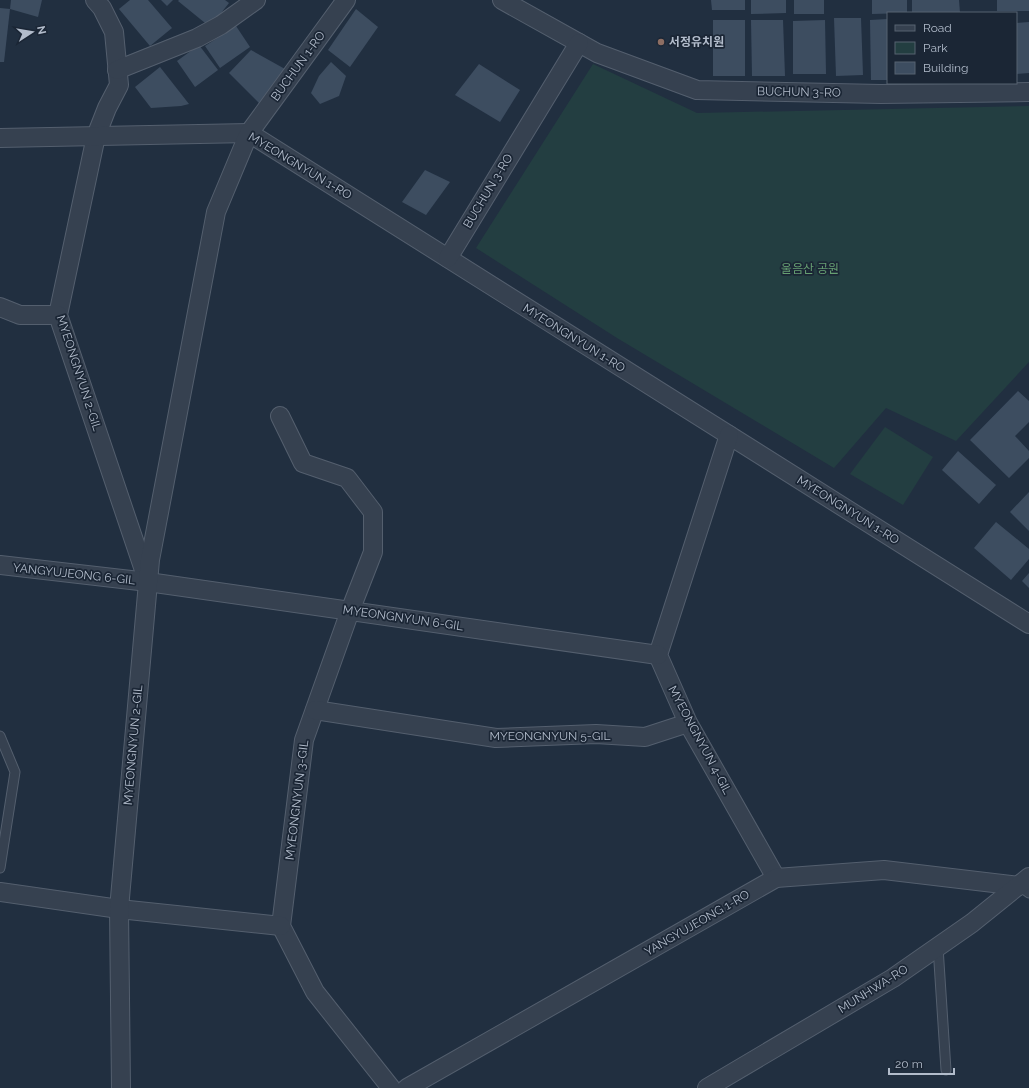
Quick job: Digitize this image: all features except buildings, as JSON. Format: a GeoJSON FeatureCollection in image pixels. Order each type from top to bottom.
{"type":"FeatureCollection","features":[{"type":"Feature","properties":{"kind":"street"},"geometry":{"type":"LineString","coordinates":[[95,0],[102,8],[114,32],[119,85],[107,108],[96,136]]}},
{"type":"Feature","properties":{"kind":"street"},"geometry":{"type":"LineString","coordinates":[[117,70],[197,38],[221,25],[256,0]]}},
{"type":"Feature","properties":{"kind":"street","name":"BUCHUN 1-RO"},"geometry":{"type":"LineString","coordinates":[[249,133],[346,0]]}},
{"type":"Feature","properties":{"kind":"street","name":"BUCHUN 3-RO"},"geometry":{"type":"LineString","coordinates":[[502,0],[523,5],[579,43],[597,53],[697,90],[881,94],[1029,92]]}},
{"type":"Feature","properties":{"kind":"street","name":"BUCHUN 3-RO"},"geometry":{"type":"LineString","coordinates":[[448,258],[579,43]]}},
{"type":"Feature","properties":{"kind":"street","name":"MYEONGNYUN 1-RO"},"geometry":{"type":"LineString","coordinates":[[0,138],[249,133],[1029,624]]}},
{"type":"Feature","properties":{"kind":"street","name":"MYEONGNYUN 2-GIL"},"geometry":{"type":"LineString","coordinates":[[121,1088],[119,909],[150,560],[216,212],[249,133]]}},
{"type":"Feature","properties":{"kind":"street","name":"MYEONGNYUN 2-GIL"},"geometry":{"type":"LineString","coordinates":[[96,136],[58,315],[148,582]]}},
{"type":"Feature","properties":{"kind":"street"},"geometry":{"type":"LineString","coordinates":[[0,307],[20,315],[58,315]]}},
{"type":"Feature","properties":{"kind":"street","name":"MYEONGNYUN 3-GIL"},"geometry":{"type":"LineString","coordinates":[[280,416],[303,463],[347,478],[373,512],[373,552],[350,611],[304,740],[282,926]]}},
{"type":"Feature","properties":{"kind":"street"},"geometry":{"type":"LineString","coordinates":[[658,655],[729,436]]}},
{"type":"Feature","properties":{"kind":"street","name":"YANGYUJEONG 6-GIL"},"geometry":{"type":"LineString","coordinates":[[0,565],[148,582]]}},
{"type":"Feature","properties":{"kind":"street","name":"MYEONGNYUN 6-GIL"},"geometry":{"type":"LineString","coordinates":[[148,582],[658,655]]}},
{"type":"Feature","properties":{"kind":"street","name":"MYEONGNYUN 4-GIL"},"geometry":{"type":"LineString","coordinates":[[658,655],[688,723],[776,878]]}},
{"type":"Feature","properties":{"kind":"street","name":"MYEONGNYUN 5-GIL"},"geometry":{"type":"LineString","coordinates":[[315,710],[496,738],[596,734],[645,737],[688,723]]}},
{"type":"Feature","properties":{"kind":"street","name":"YANGYUJEONG 1-RO"},"geometry":{"type":"LineString","coordinates":[[407,1088],[776,878],[884,870],[1026,885]]}},
{"type":"Feature","properties":{"kind":"street","name":"MUNHWA-RO"},"geometry":{"type":"LineString","coordinates":[[707,1088],[893,978],[1026,885]]}},
{"type":"Feature","properties":{"kind":"street"},"geometry":{"type":"LineString","coordinates":[[0,892],[119,909],[282,926],[315,992],[391,1088]]}},
{"type":"Feature","properties":{"kind":"lane"},"geometry":{"type":"LineString","coordinates":[[0,736],[14,772],[0,868]]}},
{"type":"Feature","properties":{"kind":"lane"},"geometry":{"type":"LineString","coordinates":[[938,947],[946,1070]]}},
{"type":"Feature","properties":{"kind":"green space","name":"울음산 공원"},"geometry":{"type":"Polygon","coordinates":[[[593,64],[697,113],[1029,106],[1029,362],[956,441],[886,408],[834,468],[617,338],[476,248],[593,64]]]}},
{"type":"Feature","properties":{"kind":"green space"},"geometry":{"type":"Polygon","coordinates":[[[885,427],[933,457],[903,505],[850,474],[885,427]]]}},
{"type":"Feature","properties":{"kind":"place","name":"서정유치원"},"geometry":{"type":"Point","coordinates":[661,42]}}]}
